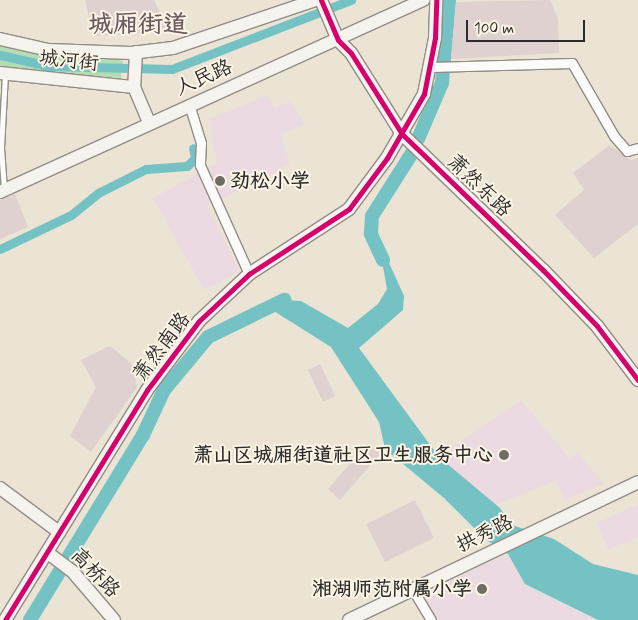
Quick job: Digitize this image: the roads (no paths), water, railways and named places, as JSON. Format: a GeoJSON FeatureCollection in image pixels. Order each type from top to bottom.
{"type":"FeatureCollection","features":[{"type":"Feature","properties":{"kind":"street","name":"人民路"},"geometry":{"type":"LineString","coordinates":[[2,191],[189,104],[338,40],[424,0]]}},
{"type":"Feature","properties":{"kind":"street","name":"萧然南路"},"geometry":{"type":"LineString","coordinates":[[5,620],[148,390],[199,321],[249,274],[349,208],[402,134],[424,94],[431,67],[436,0]]}},
{"type":"Feature","properties":{"kind":"street","name":"萧然东路"},"geometry":{"type":"LineString","coordinates":[[320,1],[338,40],[351,53],[402,134],[544,270],[597,326],[638,380]]}},
{"type":"Feature","properties":{"kind":"street"},"geometry":{"type":"LineString","coordinates":[[0,39],[48,50],[136,52],[213,38],[320,1]]}},
{"type":"Feature","properties":{"kind":"street"},"geometry":{"type":"LineString","coordinates":[[136,52],[134,87],[149,123]]}},
{"type":"Feature","properties":{"kind":"street"},"geometry":{"type":"LineString","coordinates":[[431,67],[572,63],[614,136],[627,151],[638,148]]}},
{"type":"Feature","properties":{"kind":"street","name":"城河街"},"geometry":{"type":"LineString","coordinates":[[3,74],[134,87]]}},
{"type":"Feature","properties":{"kind":"street"},"geometry":{"type":"LineString","coordinates":[[189,104],[201,143],[200,165],[249,274]]}},
{"type":"Feature","properties":{"kind":"street","name":"拱秀路"},"geometry":{"type":"LineString","coordinates":[[349,620],[638,482]]}},
{"type":"Feature","properties":{"kind":"street"},"geometry":{"type":"LineString","coordinates":[[0,488],[59,532]]}},
{"type":"Feature","properties":{"kind":"street","name":"高桥路"},"geometry":{"type":"LineString","coordinates":[[48,553],[73,572],[114,620]]}},
{"type":"Feature","properties":{"kind":"street"},"geometry":{"type":"LineString","coordinates":[[413,590],[431,620]]}},
{"type":"Feature","properties":{"kind":"lane"},"geometry":{"type":"LineString","coordinates":[[2,191],[3,74]]}},
{"type":"Feature","properties":{"kind":"water"},"geometry":{"type":"Polygon","coordinates":[[[386,256],[404,296],[403,310],[359,348],[439,457],[500,508],[512,525],[554,539],[593,564],[638,575],[638,620],[598,620],[525,584],[508,554],[485,539],[444,498],[385,449],[379,422],[331,347],[269,308],[284,300],[301,301],[348,328],[378,304],[387,289],[382,261],[386,256]]]}},
{"type":"Feature","properties":{"kind":"waterway"},"geometry":{"type":"LineString","coordinates":[[0,55],[49,66],[172,69],[351,0]]}},
{"type":"Feature","properties":{"kind":"waterway"},"geometry":{"type":"LineString","coordinates":[[418,139],[442,83],[449,0]]}},
{"type":"Feature","properties":{"kind":"waterway"},"geometry":{"type":"LineString","coordinates":[[0,249],[71,215],[98,193],[146,169],[187,166],[195,158],[193,148]]}},
{"type":"Feature","properties":{"kind":"waterway"},"geometry":{"type":"LineString","coordinates":[[383,260],[371,234],[372,216],[412,153]]}},
{"type":"Feature","properties":{"kind":"waterway"},"geometry":{"type":"LineString","coordinates":[[30,620],[143,435],[164,390],[208,337],[284,300]]}},
{"type":"Feature","properties":{"kind":"place","name":"劲松小学"},"geometry":{"type":"Point","coordinates":[220,181]}},
{"type":"Feature","properties":{"kind":"place","name":"萧山区城厢街道社区卫生服务中心"},"geometry":{"type":"Point","coordinates":[504,455]}},
{"type":"Feature","properties":{"kind":"place","name":"湘湖师范附属小学"},"geometry":{"type":"Point","coordinates":[482,589]}},
{"type":"Feature","properties":{"kind":"district","name":"城厢街道"},"geometry":{"type":"Point","coordinates":[138,26]}}]}
